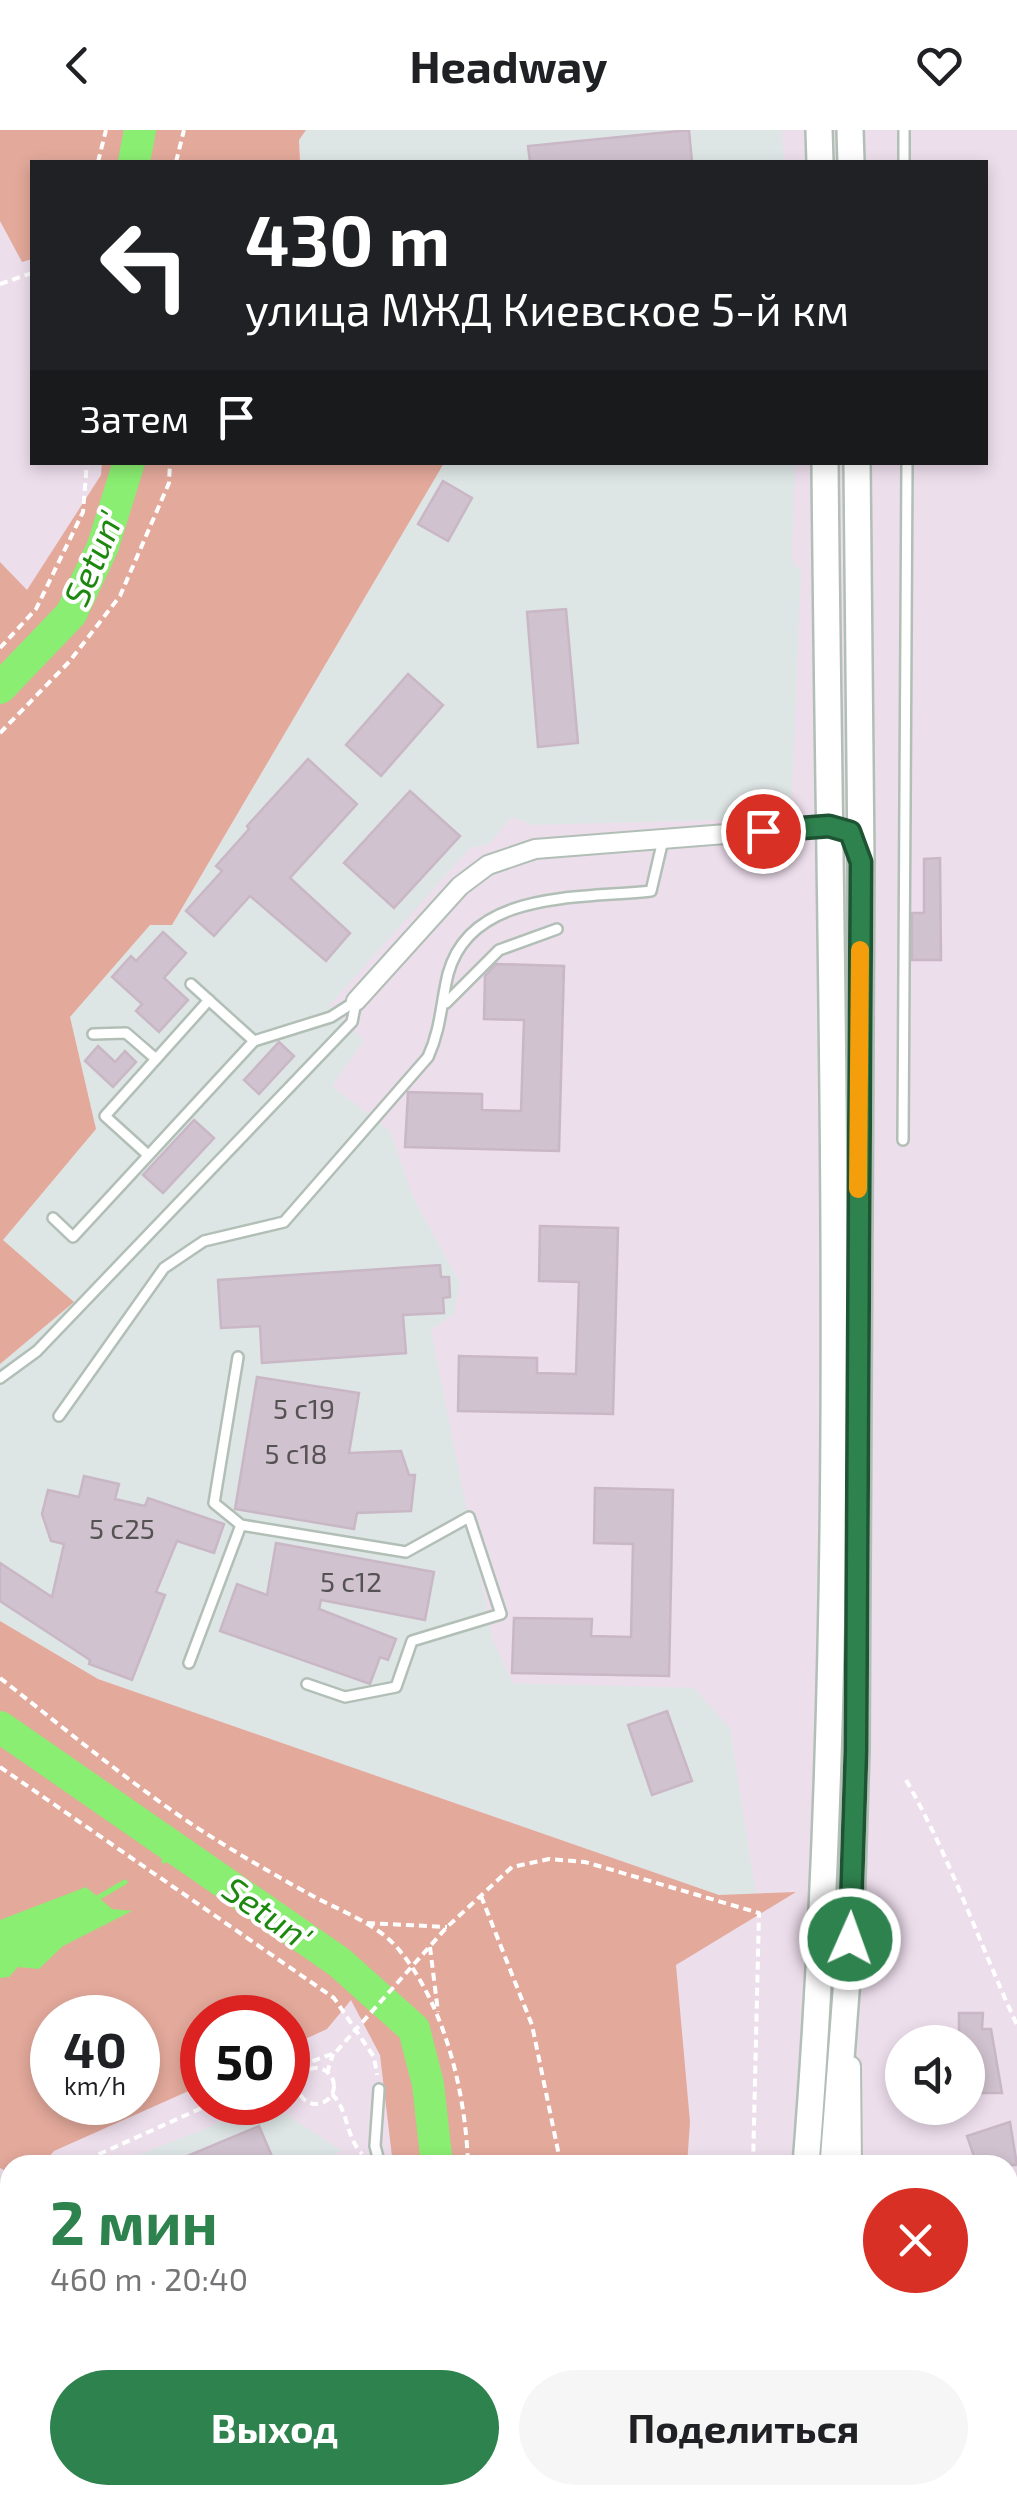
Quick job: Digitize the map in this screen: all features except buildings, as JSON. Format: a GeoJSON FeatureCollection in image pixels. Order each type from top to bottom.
{"type":"FeatureCollection","features":[{"type":"Feature","properties":{"kind":"main road"},"geometry":{"type":"LineString","coordinates":[[819,130],[820,160]]}},
{"type":"Feature","properties":{"kind":"main road"},"geometry":{"type":"LineString","coordinates":[[850,130],[851,160]]}},
{"type":"Feature","properties":{"kind":"main road"},"geometry":{"type":"LineString","coordinates":[[807,2155],[830,1706],[833,1013],[825,465]]}},
{"type":"Feature","properties":{"kind":"main road"},"geometry":{"type":"LineString","coordinates":[[834,2155],[850,1939],[856,1751],[861,862],[857,465]]}},
{"type":"Feature","properties":{"kind":"street"},"geometry":{"type":"LineString","coordinates":[[356,1001],[460,886],[488,865],[535,849],[829,826],[850,832],[861,862]]}},
{"type":"Feature","properties":{"kind":"street"},"geometry":{"type":"LineString","coordinates":[[850,1939],[852,2155]]}},
{"type":"Feature","properties":{"kind":"street"},"geometry":{"type":"LineString","coordinates":[[798,2155],[815,2046]]}},
{"type":"Feature","properties":{"kind":"lane"},"geometry":{"type":"LineString","coordinates":[[904,130],[904,160]]}},
{"type":"Feature","properties":{"kind":"lane"},"geometry":{"type":"LineString","coordinates":[[903,1140],[907,465]]}},
{"type":"Feature","properties":{"kind":"lane"},"geometry":{"type":"LineString","coordinates":[[59,1416],[146,1290],[182,1252],[204,1241],[284,1222],[428,1057],[439,1034],[448,973],[458,952],[501,910],[651,891],[664,839]]}},
{"type":"Feature","properties":{"kind":"lane"},"geometry":{"type":"LineString","coordinates":[[444,1005],[499,950],[558,929]]}},
{"type":"Feature","properties":{"kind":"lane"},"geometry":{"type":"LineString","coordinates":[[191,984],[254,1041]]}},
{"type":"Feature","properties":{"kind":"lane"},"geometry":{"type":"LineString","coordinates":[[148,1155],[104,1116],[209,1000]]}},
{"type":"Feature","properties":{"kind":"lane"},"geometry":{"type":"LineString","coordinates":[[52,1218],[73,1236],[254,1041],[331,1017],[356,1001]]}},
{"type":"Feature","properties":{"kind":"lane"},"geometry":{"type":"LineString","coordinates":[[0,1378],[37,1352],[352,1022],[356,1001]]}},
{"type":"Feature","properties":{"kind":"lane"},"geometry":{"type":"LineString","coordinates":[[93,1034],[126,1033],[156,1059]]}},
{"type":"Feature","properties":{"kind":"lane"},"geometry":{"type":"LineString","coordinates":[[238,1356],[214,1504],[241,1525],[406,1552],[468,1517],[501,1614],[412,1641],[396,1687],[345,1697],[307,1684]]}},
{"type":"Feature","properties":{"kind":"lane"},"geometry":{"type":"LineString","coordinates":[[189,1663],[241,1525]]}},
{"type":"Feature","properties":{"kind":"lane"},"geometry":{"type":"LineString","coordinates":[[375,2155],[379,2089]]}},
{"type":"Feature","properties":{"kind":"path"},"geometry":{"type":"LineString","coordinates":[[98,160],[106,130]]}},
{"type":"Feature","properties":{"kind":"path"},"geometry":{"type":"LineString","coordinates":[[176,160],[184,130]]}},
{"type":"Feature","properties":{"kind":"path"},"geometry":{"type":"LineString","coordinates":[[0,284],[30,274]]}},
{"type":"Feature","properties":{"kind":"path"},"geometry":{"type":"LineString","coordinates":[[0,648],[36,609],[84,512],[87,465]]}},
{"type":"Feature","properties":{"kind":"path"},"geometry":{"type":"LineString","coordinates":[[0,733],[69,662],[120,596],[169,482],[170,465]]}},
{"type":"Feature","properties":{"kind":"path"},"geometry":{"type":"LineString","coordinates":[[0,1678],[54,1725],[193,1824],[386,1935],[438,2014]]}},
{"type":"Feature","properties":{"kind":"path"},"geometry":{"type":"LineString","coordinates":[[0,1768],[334,1998],[374,2057],[379,2089]]}},
{"type":"Feature","properties":{"kind":"path"},"geometry":{"type":"LineString","coordinates":[[906,1780],[970,1907],[990,1970],[1017,2025]]}},
{"type":"Feature","properties":{"kind":"path"},"geometry":{"type":"LineString","coordinates":[[310,2061],[333,2054],[409,1967],[512,1868],[549,1859],[585,1862],[759,1913],[753,2155]]}},
{"type":"Feature","properties":{"kind":"path"},"geometry":{"type":"LineString","coordinates":[[480,1896],[532,2025],[559,2155]]}},
{"type":"Feature","properties":{"kind":"path"},"geometry":{"type":"LineString","coordinates":[[364,1923],[447,1928]]}},
{"type":"Feature","properties":{"kind":"path"},"geometry":{"type":"LineString","coordinates":[[430,1947],[438,2014],[460,2102],[467,2155]]}},
{"type":"Feature","properties":{"kind":"path"},"geometry":{"type":"LineString","coordinates":[[328,2073],[333,2054]]}},
{"type":"Feature","properties":{"kind":"path"},"geometry":{"type":"LineString","coordinates":[[310,2071],[317,2068],[328,2073],[333,2083],[332,2094],[323,2102],[310,2101]]}},
{"type":"Feature","properties":{"kind":"path"},"geometry":{"type":"LineString","coordinates":[[332,2094],[344,2106],[354,2146],[365,2155]]}},
{"type":"Feature","properties":{"kind":"path"},"geometry":{"type":"LineString","coordinates":[[97,2155],[180,2118]]}},
{"type":"Feature","properties":{"kind":"shaded area"},"geometry":{"type":"Polygon","coordinates":[[[0,130],[306,130],[299,140],[300,160],[30,160],[30,260],[22,262],[0,221],[0,130]]]}},
{"type":"Feature","properties":{"kind":"shaded area"},"geometry":{"type":"Polygon","coordinates":[[[306,130],[782,130],[784,160],[301,160],[299,140],[306,130]]]}},
{"type":"Feature","properties":{"kind":"shaded area"},"geometry":{"type":"Polygon","coordinates":[[[102,465],[443,465],[172,925],[150,925],[70,1017],[96,1129],[3,1240],[74,1302],[0,1364],[0,562],[27,590],[101,475],[102,465]]]}},
{"type":"Feature","properties":{"kind":"shaded area"},"geometry":{"type":"Polygon","coordinates":[[[443,465],[795,465],[792,560],[801,572],[792,796],[724,820],[532,825],[512,817],[489,844],[470,848],[329,1006],[364,1041],[332,1086],[390,1131],[413,1197],[460,1283],[454,1314],[431,1330],[493,1641],[513,1683],[694,1688],[730,1728],[756,1894],[719,1895],[98,1679],[0,1621],[0,1364],[74,1302],[2,1240],[96,1129],[70,1017],[150,924],[172,925],[443,465]]]}},
{"type":"Feature","properties":{"kind":"shaded area"},"geometry":{"type":"Polygon","coordinates":[[[0,1621],[98,1679],[719,1895],[796,1892],[676,1965],[690,2122],[688,2155],[392,2155],[380,2055],[351,2000],[327,2029],[310,2037],[310,1995],[180,1995],[180,2095],[160,2104],[160,1995],[30,1995],[30,2125],[112,2125],[51,2155],[0,2155],[0,1621]]]}},
{"type":"Feature","properties":{"kind":"shaded area"},"geometry":{"type":"Polygon","coordinates":[[[86,1887],[112,1909],[132,1911],[63,1946],[39,1969],[18,1967],[9,1977],[0,1978],[0,1920],[86,1887]]]}},
{"type":"Feature","properties":{"kind":"shaded area"},"geometry":{"type":"Polygon","coordinates":[[[214,2125],[302,2125],[342,2151],[332,2155],[138,2155],[214,2125]]]}},
{"type":"Feature","properties":{"kind":"waterway","name":"Setun'"},"geometry":{"type":"LineString","coordinates":[[134,160],[140,130]]}},
{"type":"Feature","properties":{"kind":"waterway","name":"Setun'"},"geometry":{"type":"LineString","coordinates":[[0,688],[71,614],[103,546],[128,465]]}},
{"type":"Feature","properties":{"kind":"waterway","name":"Setun'"},"geometry":{"type":"LineString","coordinates":[[0,1727],[339,1962],[414,2029],[428,2084],[436,2155]]}},
{"type":"Feature","properties":{"kind":"waterway"},"geometry":{"type":"LineString","coordinates":[[164,1861],[177,1853]]}},
{"type":"Feature","properties":{"kind":"waterway"},"geometry":{"type":"LineString","coordinates":[[94,1900],[125,1882]]}},
{"type":"Feature","properties":{"kind":"slow traffic"},"geometry":{"type":"LineString","coordinates":[[858,1189],[860,950]]}},
{"type":"Feature","properties":{"kind":"route"},"geometry":{"type":"LineString","coordinates":[[763,831],[838,826],[850,832],[861,862],[856,1751],[850,1939]]}}]}
